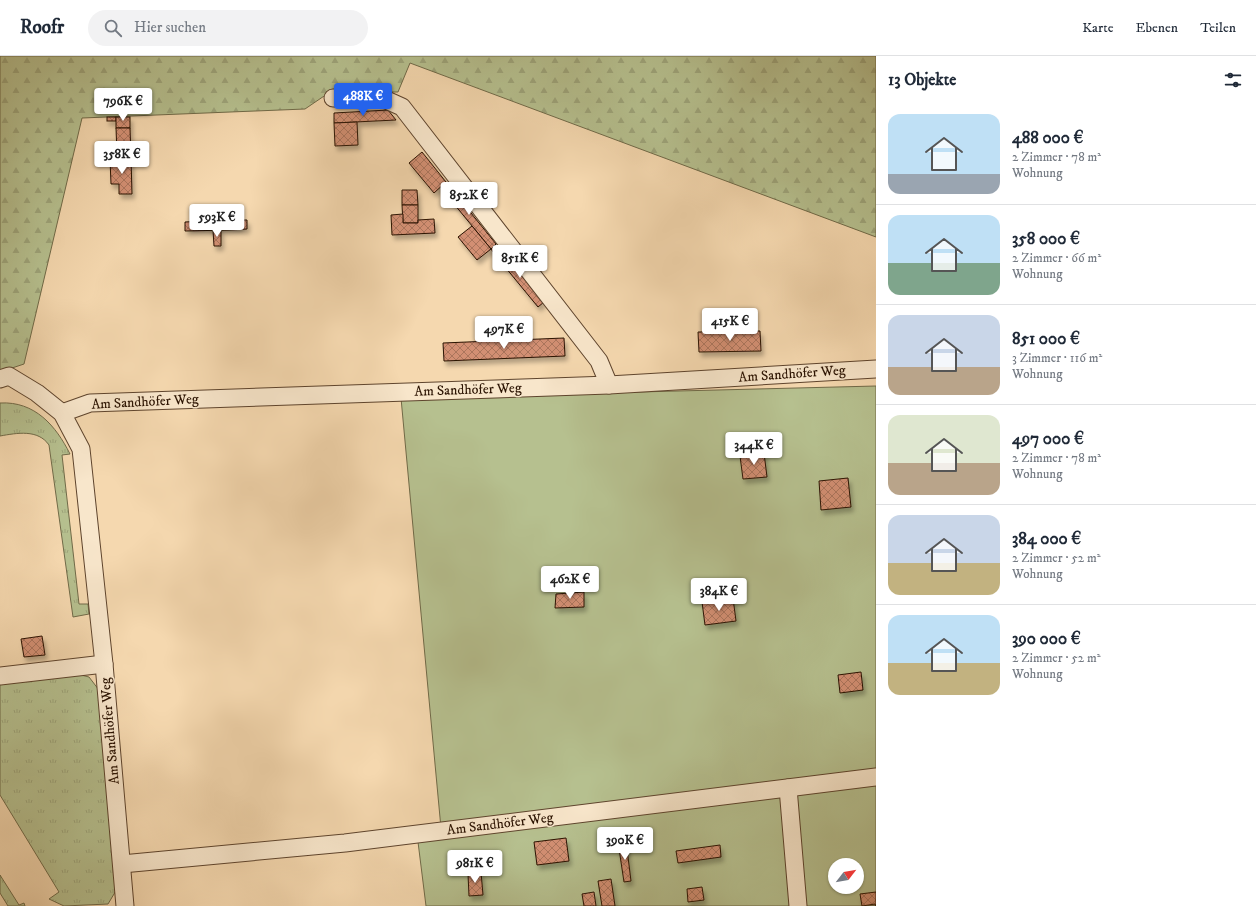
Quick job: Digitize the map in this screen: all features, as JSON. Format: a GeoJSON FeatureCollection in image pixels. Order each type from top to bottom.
{"type":"FeatureCollection","features":[{"type":"Feature","properties":{"kind":"street"},"geometry":{"type":"LineString","coordinates":[[333,98],[382,98],[402,107],[599,361],[609,385]]}},
{"type":"Feature","properties":{"kind":"street","name":"Am Sandhöfer Weg"},"geometry":{"type":"LineString","coordinates":[[62,413],[90,403],[609,385],[876,369]]}},
{"type":"Feature","properties":{"kind":"street","name":"Am Sandhöfer Weg"},"geometry":{"type":"LineString","coordinates":[[0,379],[9,376],[37,393],[62,413],[81,449],[104,664],[125,906]]}},
{"type":"Feature","properties":{"kind":"street"},"geometry":{"type":"LineString","coordinates":[[0,676],[104,664]]}},
{"type":"Feature","properties":{"kind":"street","name":"Am Sandhöfer Weg"},"geometry":{"type":"LineString","coordinates":[[122,864],[345,843],[876,777]]}},
{"type":"Feature","properties":{"kind":"street"},"geometry":{"type":"LineString","coordinates":[[788,788],[798,906]]}},
{"type":"Feature","properties":{"kind":"green space"},"geometry":{"type":"Polygon","coordinates":[[[0,56],[876,56],[876,237],[410,63],[398,92],[330,92],[305,109],[82,118],[24,364],[0,372],[0,56]]]}},
{"type":"Feature","properties":{"kind":"green space"},"geometry":{"type":"Polygon","coordinates":[[[876,386],[876,906],[426,906],[418,842],[442,839],[401,398],[876,386]]]}},
{"type":"Feature","properties":{"kind":"green space"},"geometry":{"type":"Polygon","coordinates":[[[0,403],[12,403],[24,406],[43,417],[58,434],[70,454],[62,455],[79,604],[88,604],[89,614],[73,617],[49,445],[39,436],[33,434],[20,433],[0,436],[0,403]]]}},
{"type":"Feature","properties":{"kind":"green space"},"geometry":{"type":"Polygon","coordinates":[[[73,673],[89,677],[99,690],[117,889],[108,904],[64,906],[49,899],[59,892],[0,795],[0,682],[73,673]]]}},
{"type":"Feature","properties":{"kind":"green space"},"geometry":{"type":"Polygon","coordinates":[[[0,875],[19,905],[24,903],[25,906],[8,906],[0,893],[0,875]]]}},
{"type":"Feature","properties":{"kind":"building"},"geometry":{"type":"Polygon","coordinates":[[[388,110],[396,120],[334,123],[334,113],[388,110]]]}},
{"type":"Feature","properties":{"kind":"building"},"geometry":{"type":"Polygon","coordinates":[[[107,117],[116,117],[116,121],[107,121],[107,117]]]}},
{"type":"Feature","properties":{"kind":"building"},"geometry":{"type":"Polygon","coordinates":[[[116,117],[130,117],[130,128],[116,128],[116,117]]]}},
{"type":"Feature","properties":{"kind":"building"},"geometry":{"type":"Polygon","coordinates":[[[357,122],[358,145],[335,146],[334,123],[357,122]]]}},
{"type":"Feature","properties":{"kind":"building"},"geometry":{"type":"Polygon","coordinates":[[[116,128],[130,128],[131,158],[124,158],[123,154],[117,154],[116,128]]]}},
{"type":"Feature","properties":{"kind":"building"},"geometry":{"type":"Polygon","coordinates":[[[422,152],[446,182],[434,193],[409,163],[422,152]]]}},
{"type":"Feature","properties":{"kind":"building"},"geometry":{"type":"Polygon","coordinates":[[[131,158],[132,194],[119,194],[119,184],[111,184],[110,159],[131,158]]]}},
{"type":"Feature","properties":{"kind":"building"},"geometry":{"type":"Polygon","coordinates":[[[446,182],[496,244],[491,249],[445,193],[447,192],[442,186],[446,182]]]}},
{"type":"Feature","properties":{"kind":"building"},"geometry":{"type":"Polygon","coordinates":[[[402,190],[417,190],[418,205],[402,205],[402,190]]]}},
{"type":"Feature","properties":{"kind":"building"},"geometry":{"type":"Polygon","coordinates":[[[402,205],[418,205],[418,223],[403,223],[402,205]]]}},
{"type":"Feature","properties":{"kind":"building"},"geometry":{"type":"Polygon","coordinates":[[[403,214],[403,223],[418,223],[418,220],[434,219],[435,233],[392,235],[391,215],[403,214]]]}},
{"type":"Feature","properties":{"kind":"building"},"geometry":{"type":"Polygon","coordinates":[[[228,220],[247,220],[247,229],[229,230],[228,220]]]}},
{"type":"Feature","properties":{"kind":"building"},"geometry":{"type":"Polygon","coordinates":[[[228,220],[229,230],[185,231],[185,222],[228,220]]]}},
{"type":"Feature","properties":{"kind":"building"},"geometry":{"type":"Polygon","coordinates":[[[472,226],[491,249],[477,260],[458,237],[472,226]]]}},
{"type":"Feature","properties":{"kind":"building"},"geometry":{"type":"Polygon","coordinates":[[[213,230],[221,230],[221,246],[214,246],[213,230]]]}},
{"type":"Feature","properties":{"kind":"building"},"geometry":{"type":"Polygon","coordinates":[[[495,245],[501,252],[496,256],[491,249],[495,245]]]}},
{"type":"Feature","properties":{"kind":"building"},"geometry":{"type":"Polygon","coordinates":[[[502,251],[544,302],[538,307],[496,256],[502,251]]]}},
{"type":"Feature","properties":{"kind":"building"},"geometry":{"type":"Polygon","coordinates":[[[760,331],[761,351],[699,352],[698,332],[760,331]]]}},
{"type":"Feature","properties":{"kind":"building"},"geometry":{"type":"Polygon","coordinates":[[[564,338],[565,356],[444,361],[443,343],[564,338]]]}},
{"type":"Feature","properties":{"kind":"building"},"geometry":{"type":"Polygon","coordinates":[[[764,453],[767,477],[743,479],[740,456],[764,453]]]}},
{"type":"Feature","properties":{"kind":"building"},"geometry":{"type":"Polygon","coordinates":[[[848,478],[851,507],[821,510],[819,481],[848,478]]]}},
{"type":"Feature","properties":{"kind":"building"},"geometry":{"type":"Polygon","coordinates":[[[584,592],[584,607],[555,608],[556,594],[584,592]]]}},
{"type":"Feature","properties":{"kind":"building"},"geometry":{"type":"Polygon","coordinates":[[[733,598],[736,621],[705,625],[702,602],[733,598]]]}},
{"type":"Feature","properties":{"kind":"building"},"geometry":{"type":"Polygon","coordinates":[[[42,636],[45,655],[24,657],[21,639],[42,636]]]}},
{"type":"Feature","properties":{"kind":"building"},"geometry":{"type":"Polygon","coordinates":[[[861,672],[863,690],[840,693],[838,675],[861,672]]]}},
{"type":"Feature","properties":{"kind":"building"},"geometry":{"type":"Polygon","coordinates":[[[566,838],[569,861],[537,865],[534,842],[566,838]]]}},
{"type":"Feature","properties":{"kind":"building"},"geometry":{"type":"Polygon","coordinates":[[[626,841],[631,881],[624,882],[618,842],[626,841]]]}},
{"type":"Feature","properties":{"kind":"building"},"geometry":{"type":"Polygon","coordinates":[[[720,845],[721,857],[678,863],[676,851],[720,845]]]}},
{"type":"Feature","properties":{"kind":"building"},"geometry":{"type":"Polygon","coordinates":[[[481,872],[483,895],[469,896],[468,874],[481,872]]]}},
{"type":"Feature","properties":{"kind":"building"},"geometry":{"type":"Polygon","coordinates":[[[611,879],[615,906],[602,906],[598,881],[611,879]]]}},
{"type":"Feature","properties":{"kind":"building"},"geometry":{"type":"Polygon","coordinates":[[[702,887],[704,900],[688,902],[687,889],[702,887]]]}},
{"type":"Feature","properties":{"kind":"building"},"geometry":{"type":"Polygon","coordinates":[[[594,892],[596,906],[584,906],[582,894],[594,892]]]}},
{"type":"Feature","properties":{"kind":"building"},"geometry":{"type":"Polygon","coordinates":[[[876,892],[876,906],[875,904],[862,906],[860,894],[876,892]]]}}]}
